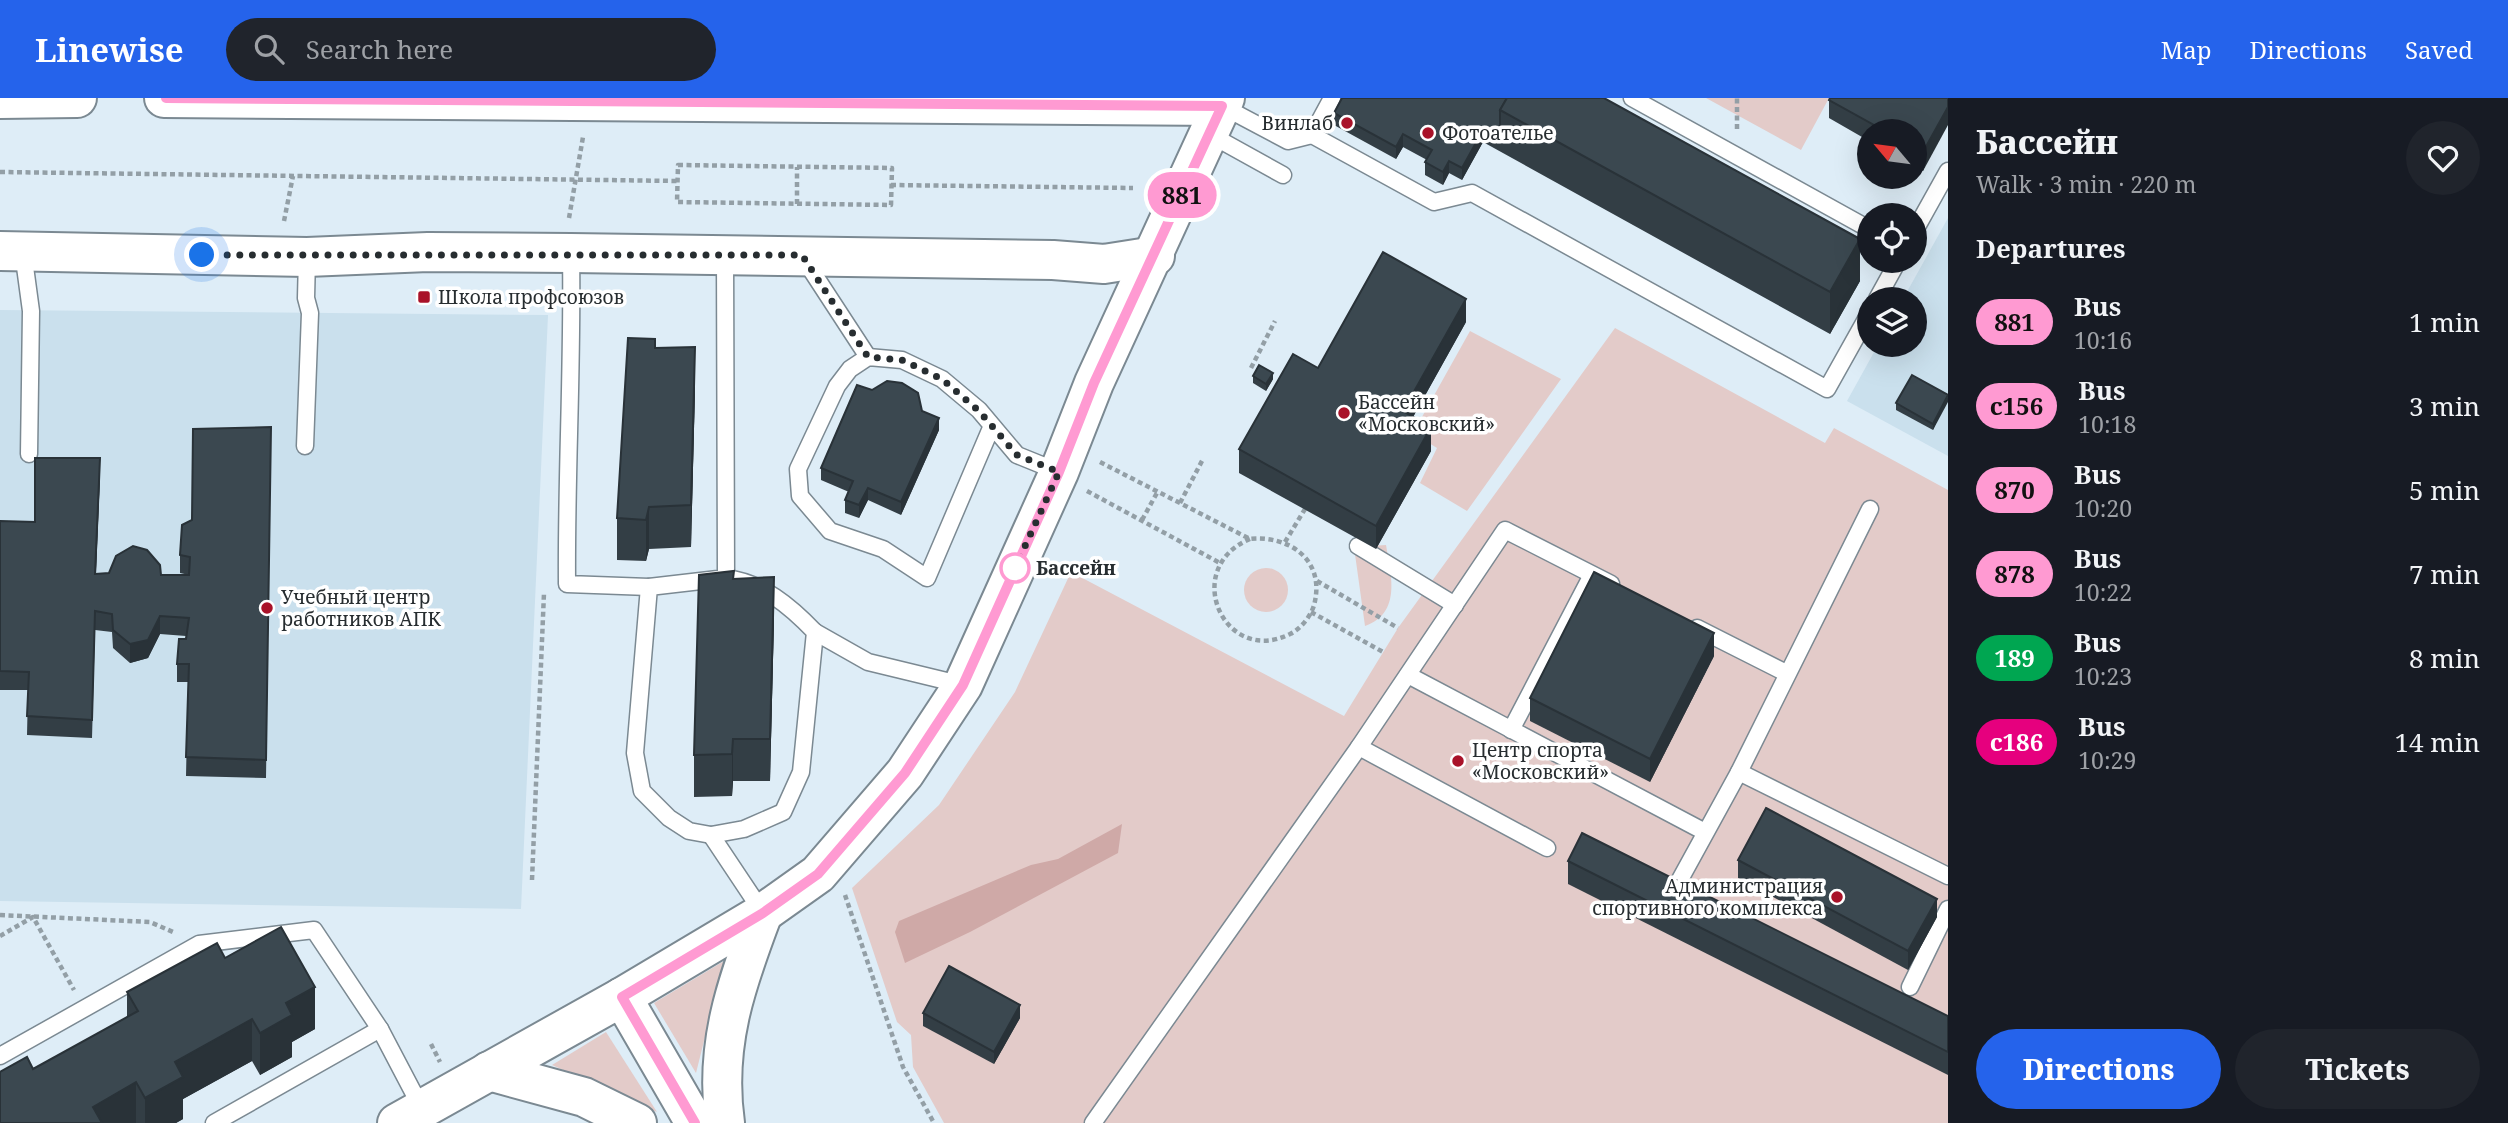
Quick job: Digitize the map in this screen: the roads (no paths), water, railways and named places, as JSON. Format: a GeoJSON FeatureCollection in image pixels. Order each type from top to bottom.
{"type":"FeatureCollection","features":[{"type":"Feature","properties":{"kind":"street"},"geometry":{"type":"LineString","coordinates":[[0,99],[77,98]]}},
{"type":"Feature","properties":{"kind":"street"},"geometry":{"type":"LineString","coordinates":[[164,98],[1219,113],[1094,383],[1072,482],[963,685],[905,773],[818,874],[763,913],[622,997],[489,1071],[416,1118]]}},
{"type":"Feature","properties":{"kind":"street"},"geometry":{"type":"LineString","coordinates":[[12,251],[307,257],[428,252],[725,254],[1053,260],[1104,264],[1155,256]]}},
{"type":"Feature","properties":{"kind":"street"},"geometry":{"type":"LineString","coordinates":[[725,1123],[721,1077],[728,1016],[763,913]]}},
{"type":"Feature","properties":{"kind":"street"},"geometry":{"type":"LineString","coordinates":[[622,997],[695,1123]]}},
{"type":"Feature","properties":{"kind":"street"},"geometry":{"type":"LineString","coordinates":[[489,1071],[584,1097],[637,1123]]}},
{"type":"Feature","properties":{"kind":"lane"},"geometry":{"type":"LineString","coordinates":[[1312,135],[1332,98]]}},
{"type":"Feature","properties":{"kind":"lane"},"geometry":{"type":"LineString","coordinates":[[1632,98],[1857,222]]}},
{"type":"Feature","properties":{"kind":"lane"},"geometry":{"type":"LineString","coordinates":[[1219,113],[1288,141],[1312,135],[1434,202],[1472,193],[1827,389],[1857,335]]}},
{"type":"Feature","properties":{"kind":"lane"},"geometry":{"type":"LineString","coordinates":[[1219,113],[1283,175]]}},
{"type":"Feature","properties":{"kind":"lane"},"geometry":{"type":"LineString","coordinates":[[1927,209],[1948,171]]}},
{"type":"Feature","properties":{"kind":"lane"},"geometry":{"type":"LineString","coordinates":[[12,251],[31,311],[29,454]]}},
{"type":"Feature","properties":{"kind":"lane"},"geometry":{"type":"LineString","coordinates":[[570,253],[573,341],[566,509],[567,584],[649,587],[726,578],[742,580],[793,608],[815,632],[868,662],[963,685]]}},
{"type":"Feature","properties":{"kind":"lane"},"geometry":{"type":"LineString","coordinates":[[725,254],[726,578]]}},
{"type":"Feature","properties":{"kind":"lane"},"geometry":{"type":"LineString","coordinates":[[802,255],[868,357]]}},
{"type":"Feature","properties":{"kind":"lane"},"geometry":{"type":"LineString","coordinates":[[305,446],[310,313],[306,298],[307,257]]}},
{"type":"Feature","properties":{"kind":"lane"},"geometry":{"type":"LineString","coordinates":[[991,428],[927,578],[883,549],[830,531],[800,496],[798,469],[837,386],[850,369],[868,357],[902,360],[942,379],[979,411],[1017,455],[1072,482]]}},
{"type":"Feature","properties":{"kind":"lane"},"geometry":{"type":"LineString","coordinates":[[1711,901],[1677,885],[1739,772],[1870,509]]}},
{"type":"Feature","properties":{"kind":"lane"},"geometry":{"type":"LineString","coordinates":[[1093,1123],[1359,747],[1505,530],[1628,593]]}},
{"type":"Feature","properties":{"kind":"lane"},"geometry":{"type":"LineString","coordinates":[[1358,546],[1455,605]]}},
{"type":"Feature","properties":{"kind":"lane"},"geometry":{"type":"LineString","coordinates":[[1511,730],[1592,575]]}},
{"type":"Feature","properties":{"kind":"lane"},"geometry":{"type":"LineString","coordinates":[[649,587],[635,752],[642,791],[669,818],[689,831],[711,835],[744,828],[783,812],[794,793],[801,772],[815,632]]}},
{"type":"Feature","properties":{"kind":"lane"},"geometry":{"type":"LineString","coordinates":[[1677,618],[1786,673]]}},
{"type":"Feature","properties":{"kind":"lane"},"geometry":{"type":"LineString","coordinates":[[1408,675],[1705,832]]}},
{"type":"Feature","properties":{"kind":"lane"},"geometry":{"type":"LineString","coordinates":[[1359,747],[1548,848]]}},
{"type":"Feature","properties":{"kind":"lane"},"geometry":{"type":"LineString","coordinates":[[1739,772],[1948,876]]}},
{"type":"Feature","properties":{"kind":"lane"},"geometry":{"type":"LineString","coordinates":[[711,835],[763,913]]}},
{"type":"Feature","properties":{"kind":"lane"},"geometry":{"type":"LineString","coordinates":[[1910,987],[1948,909]]}},
{"type":"Feature","properties":{"kind":"lane"},"geometry":{"type":"LineString","coordinates":[[0,1056],[199,944],[314,930],[380,1029],[416,1118]]}},
{"type":"Feature","properties":{"kind":"lane"},"geometry":{"type":"LineString","coordinates":[[214,1123],[380,1029]]}},
{"type":"Feature","properties":{"kind":"place","name":"Винлаб"},"geometry":{"type":"Point","coordinates":[1347,123]}},
{"type":"Feature","properties":{"kind":"place","name":"Фотоателье"},"geometry":{"type":"Point","coordinates":[1428,133]}},
{"type":"Feature","properties":{"kind":"place","name":"Школа профсоюзов"},"geometry":{"type":"Point","coordinates":[424,297]}},
{"type":"Feature","properties":{"kind":"place","name":"Бассейн «Московский»"},"geometry":{"type":"Point","coordinates":[1344,413]}},
{"type":"Feature","properties":{"kind":"place","name":"Бассейн"},"geometry":{"type":"Point","coordinates":[1015,568]}},
{"type":"Feature","properties":{"kind":"place","name":"Учебный центр работников АПК"},"geometry":{"type":"Point","coordinates":[267,608]}},
{"type":"Feature","properties":{"kind":"place","name":"Центр спорта «Московский»"},"geometry":{"type":"Point","coordinates":[1458,761]}},
{"type":"Feature","properties":{"kind":"place","name":"Администрация спортивного комплекса"},"geometry":{"type":"Point","coordinates":[1837,897]}}]}
